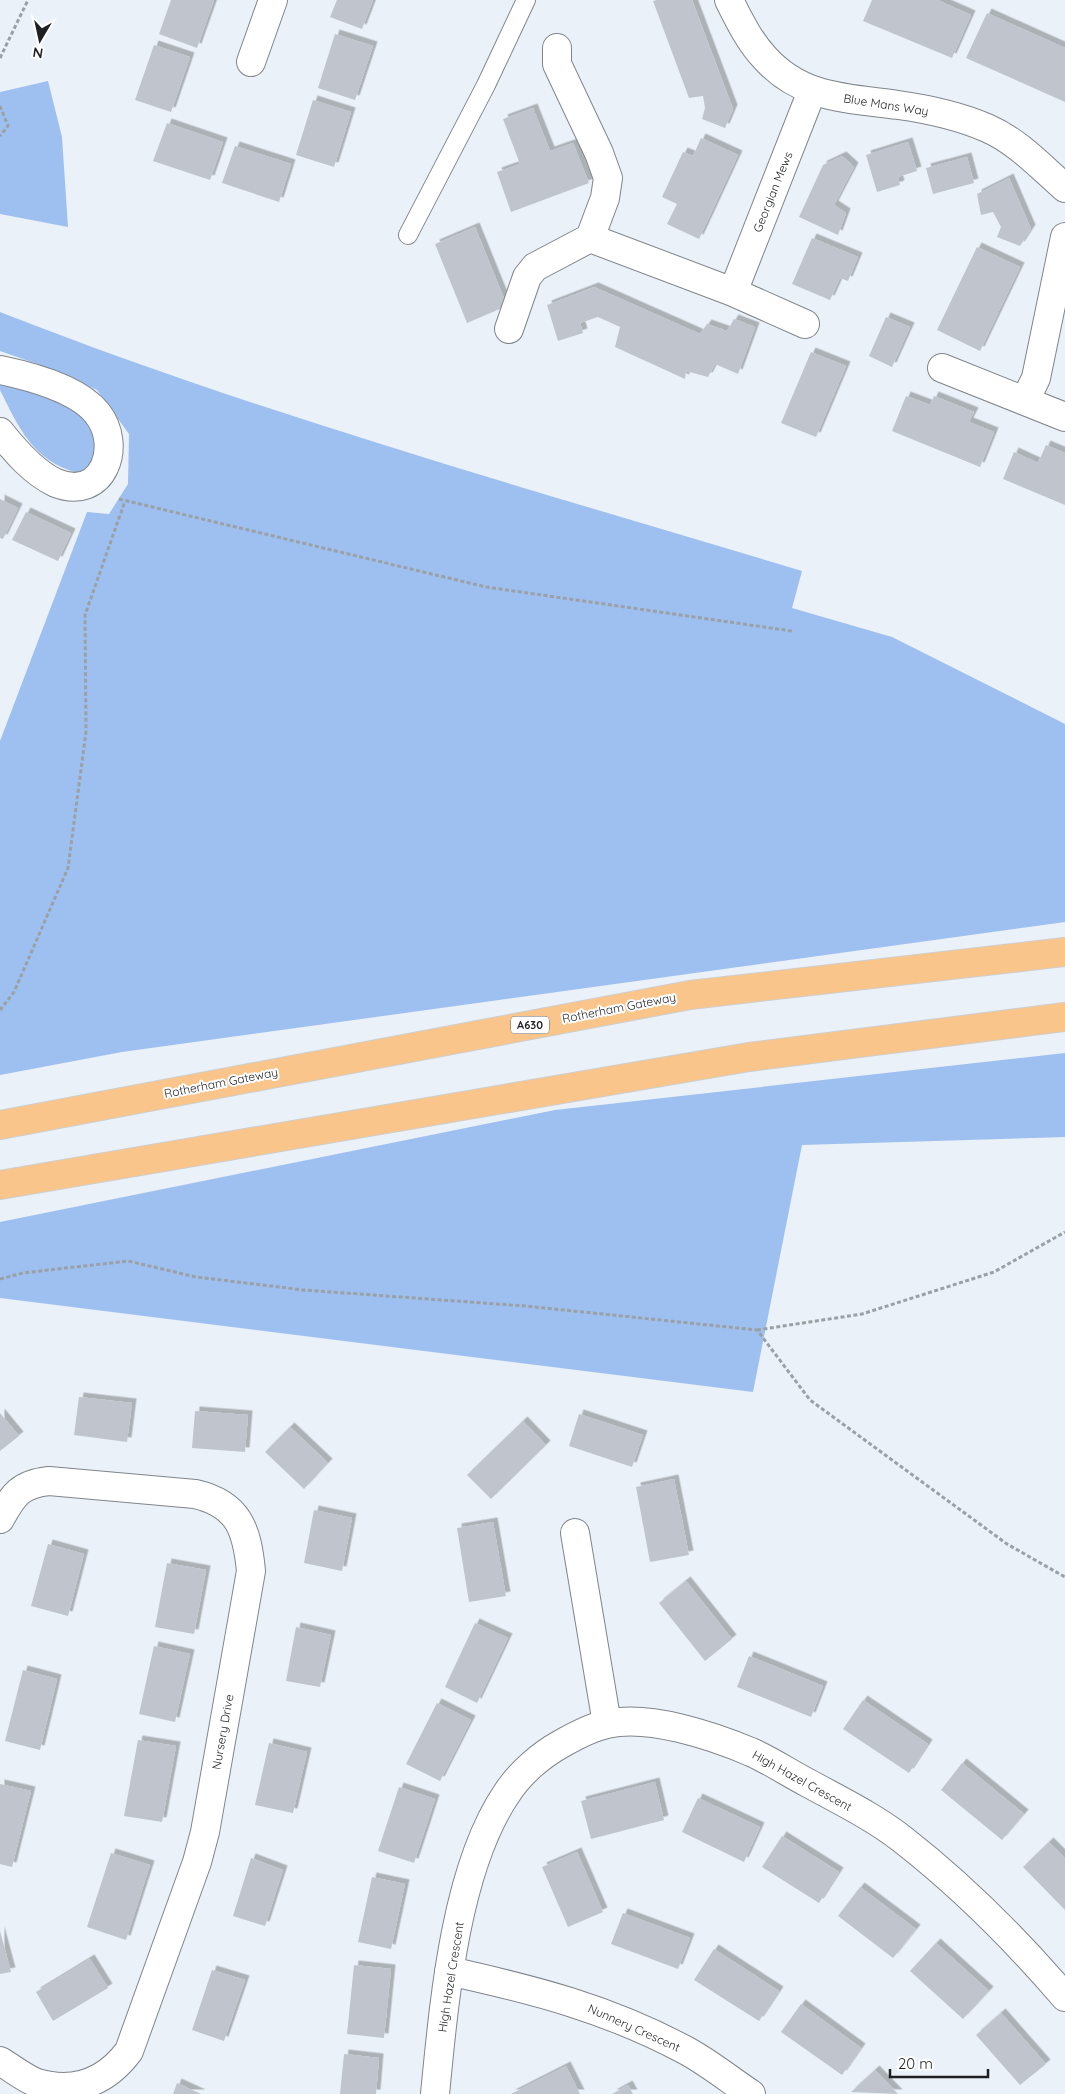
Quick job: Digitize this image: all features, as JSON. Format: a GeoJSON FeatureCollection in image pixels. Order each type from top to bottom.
{"type":"FeatureCollection","features":[{"type":"Feature","properties":{"kind":"highway","name":"Rotherham Gateway"},"geometry":{"type":"LineString","coordinates":[[0,1124],[690,995],[1065,952]]}},
{"type":"Feature","properties":{"kind":"highway"},"geometry":{"type":"LineString","coordinates":[[0,1185],[748,1058],[1065,1017]]}},
{"type":"Feature","properties":{"kind":"street"},"geometry":{"type":"LineString","coordinates":[[251,62],[274,0]]}},
{"type":"Feature","properties":{"kind":"street","name":"Blue Mans Way"},"geometry":{"type":"LineString","coordinates":[[729,0],[744,29],[765,59],[786,76],[812,92],[849,101],[898,105],[943,114],[987,128],[1021,148],[1065,188]]}},
{"type":"Feature","properties":{"kind":"street"},"geometry":{"type":"LineString","coordinates":[[509,329],[526,277],[535,267],[590,238],[605,198],[608,178],[599,153],[556,64],[556,48]]}},
{"type":"Feature","properties":{"kind":"street","name":"Georgian Mews"},"geometry":{"type":"LineString","coordinates":[[733,292],[812,92]]}},
{"type":"Feature","properties":{"kind":"street"},"geometry":{"type":"LineString","coordinates":[[1025,400],[1036,378],[1065,237]]}},
{"type":"Feature","properties":{"kind":"street"},"geometry":{"type":"LineString","coordinates":[[590,238],[733,292],[805,324]]}},
{"type":"Feature","properties":{"kind":"street"},"geometry":{"type":"LineString","coordinates":[[942,368],[1065,417]]}},
{"type":"Feature","properties":{"kind":"street"},"geometry":{"type":"LineString","coordinates":[[0,370],[51,384],[79,399],[96,412],[107,436],[108,459],[102,473],[90,484],[72,486],[56,483],[33,467],[0,432]]}},
{"type":"Feature","properties":{"kind":"street","name":"Nursery Drive"},"geometry":{"type":"LineString","coordinates":[[0,1519],[20,1490],[31,1483],[49,1481],[105,1484],[195,1494],[213,1498],[227,1508],[242,1524],[248,1544],[251,1571],[205,1832],[197,1862],[129,2051],[117,2067],[104,2078],[89,2085],[68,2088],[50,2087],[35,2082],[0,2061]]}},
{"type":"Feature","properties":{"kind":"street"},"geometry":{"type":"LineString","coordinates":[[575,1533],[607,1724]]}},
{"type":"Feature","properties":{"kind":"street","name":"High Hazel Crescent"},"geometry":{"type":"LineString","coordinates":[[435,2094],[449,1971],[464,1898],[483,1839],[507,1792],[543,1754],[570,1739],[607,1724],[644,1722],[693,1732],[752,1753],[826,1792],[900,1837],[966,1894],[1032,1959],[1065,1997]]}},
{"type":"Feature","properties":{"kind":"street","name":"Nunnery Crescent"},"geometry":{"type":"LineString","coordinates":[[449,1971],[531,1988],[604,2012],[688,2052],[751,2094]]}},
{"type":"Feature","properties":{"kind":"lane"},"geometry":{"type":"LineString","coordinates":[[408,235],[486,85],[526,0]]}},
{"type":"Feature","properties":{"kind":"path"},"geometry":{"type":"LineString","coordinates":[[0,58],[28,0]]}},
{"type":"Feature","properties":{"kind":"path"},"geometry":{"type":"LineString","coordinates":[[0,106],[8,126],[0,136]]}},
{"type":"Feature","properties":{"kind":"path"},"geometry":{"type":"LineString","coordinates":[[72,486],[125,501],[486,587],[792,631]]}},
{"type":"Feature","properties":{"kind":"path"},"geometry":{"type":"LineString","coordinates":[[0,1010],[14,992],[68,868],[86,732],[85,615],[125,501]]}},
{"type":"Feature","properties":{"kind":"path"},"geometry":{"type":"LineString","coordinates":[[0,1279],[23,1273],[128,1261],[196,1277],[304,1290],[525,1306],[757,1330],[862,1314],[994,1272],[1065,1232]]}},
{"type":"Feature","properties":{"kind":"path"},"geometry":{"type":"LineString","coordinates":[[757,1330],[810,1400],[1007,1544],[1065,1577]]}},
{"type":"Feature","properties":{"kind":"shaded area"},"geometry":{"type":"Polygon","coordinates":[[[48,81],[62,137],[68,227],[0,214],[0,92],[48,81]]]}},
{"type":"Feature","properties":{"kind":"shaded area"},"geometry":{"type":"Polygon","coordinates":[[[0,312],[198,385],[298,418],[500,481],[802,571],[792,608],[892,637],[1065,724],[1065,922],[122,1052],[0,1075],[0,741],[87,512],[109,514],[128,484],[129,434],[97,390],[46,367],[0,351],[0,312]]]}},
{"type":"Feature","properties":{"kind":"shaded area"},"geometry":{"type":"Polygon","coordinates":[[[0,382],[67,403],[91,423],[99,447],[90,465],[78,473],[63,468],[39,451],[21,430],[0,390],[0,382]]]}},
{"type":"Feature","properties":{"kind":"shaded area"},"geometry":{"type":"Polygon","coordinates":[[[1065,1053],[1065,1137],[802,1145],[753,1392],[0,1298],[0,1222],[555,1110],[1065,1053]]]}},
{"type":"Feature","properties":{"kind":"building"},"geometry":{"type":"Polygon","coordinates":[[[171,0],[214,0],[197,48],[159,34],[171,0]]]}},
{"type":"Feature","properties":{"kind":"building"},"geometry":{"type":"Polygon","coordinates":[[[337,0],[373,0],[362,29],[330,17],[337,0]]]}},
{"type":"Feature","properties":{"kind":"building"},"geometry":{"type":"Polygon","coordinates":[[[692,0],[733,109],[725,128],[702,119],[705,108],[703,96],[689,98],[653,1],[692,0]]]}},
{"type":"Feature","properties":{"kind":"building"},"geometry":{"type":"Polygon","coordinates":[[[872,0],[937,0],[971,15],[952,58],[863,21],[872,0]]]}},
{"type":"Feature","properties":{"kind":"building"},"geometry":{"type":"Polygon","coordinates":[[[987,13],[1065,48],[1065,102],[966,58],[987,13]]]}},
{"type":"Feature","properties":{"kind":"building"},"geometry":{"type":"Polygon","coordinates":[[[335,34],[373,46],[355,100],[318,88],[335,34]]]}},
{"type":"Feature","properties":{"kind":"building"},"geometry":{"type":"Polygon","coordinates":[[[154,45],[190,57],[171,112],[135,100],[154,45]]]}},
{"type":"Feature","properties":{"kind":"building"},"geometry":{"type":"Polygon","coordinates":[[[313,100],[351,112],[334,167],[296,155],[313,100]]]}},
{"type":"Feature","properties":{"kind":"building"},"geometry":{"type":"Polygon","coordinates":[[[533,108],[550,151],[573,143],[589,183],[511,212],[497,172],[520,164],[503,119],[533,108]]]}},
{"type":"Feature","properties":{"kind":"building"},"geometry":{"type":"Polygon","coordinates":[[[167,123],[223,142],[210,180],[153,161],[167,123]]]}},
{"type":"Feature","properties":{"kind":"building"},"geometry":{"type":"Polygon","coordinates":[[[701,138],[738,155],[699,239],[667,224],[677,204],[662,197],[683,152],[693,156],[701,138]]]}},
{"type":"Feature","properties":{"kind":"building"},"geometry":{"type":"Polygon","coordinates":[[[908,142],[917,171],[898,177],[900,185],[877,192],[866,155],[908,142]]]}},
{"type":"Feature","properties":{"kind":"building"},"geometry":{"type":"Polygon","coordinates":[[[235,146],[291,164],[279,202],[222,183],[235,146]]]}},
{"type":"Feature","properties":{"kind":"building"},"geometry":{"type":"Polygon","coordinates":[[[842,156],[854,167],[834,205],[846,213],[838,235],[799,217],[823,165],[842,156]]]}},
{"type":"Feature","properties":{"kind":"building"},"geometry":{"type":"Polygon","coordinates":[[[967,157],[974,183],[933,194],[926,168],[967,157]]]}},
{"type":"Feature","properties":{"kind":"building"},"geometry":{"type":"Polygon","coordinates":[[[1009,178],[1031,229],[1020,246],[997,237],[1001,227],[993,212],[981,215],[977,194],[1009,178]]]}},
{"type":"Feature","properties":{"kind":"building"},"geometry":{"type":"Polygon","coordinates":[[[475,227],[507,306],[467,323],[435,244],[475,227]]]}},
{"type":"Feature","properties":{"kind":"building"},"geometry":{"type":"Polygon","coordinates":[[[812,238],[858,257],[848,281],[840,278],[830,300],[792,284],[812,238]]]}},
{"type":"Feature","properties":{"kind":"building"},"geometry":{"type":"Polygon","coordinates":[[[977,247],[1020,267],[980,351],[937,330],[977,247]]]}},
{"type":"Feature","properties":{"kind":"building"},"geometry":{"type":"Polygon","coordinates":[[[594,287],[700,334],[707,324],[727,331],[734,319],[755,327],[738,374],[715,364],[708,377],[686,371],[685,379],[615,347],[620,327],[598,317],[580,323],[583,333],[558,341],[547,305],[594,287]]]}},
{"type":"Feature","properties":{"kind":"building"},"geometry":{"type":"Polygon","coordinates":[[[886,317],[910,327],[892,367],[869,356],[886,317]]]}},
{"type":"Feature","properties":{"kind":"building"},"geometry":{"type":"Polygon","coordinates":[[[811,352],[846,366],[816,437],[781,423],[811,352]]]}},
{"type":"Feature","properties":{"kind":"building"},"geometry":{"type":"Polygon","coordinates":[[[906,396],[930,405],[934,396],[974,412],[969,422],[994,432],[980,467],[892,431],[906,396]]]}},
{"type":"Feature","properties":{"kind":"building"},"geometry":{"type":"Polygon","coordinates":[[[1046,445],[1065,453],[1065,505],[1003,479],[1014,452],[1038,463],[1046,445]]]}},
{"type":"Feature","properties":{"kind":"building"},"geometry":{"type":"Polygon","coordinates":[[[0,499],[18,508],[3,539],[0,538],[0,499]]]}},
{"type":"Feature","properties":{"kind":"building"},"geometry":{"type":"Polygon","coordinates":[[[26,512],[71,533],[58,561],[12,540],[26,512]]]}},
{"type":"Feature","properties":{"kind":"building"},"geometry":{"type":"Polygon","coordinates":[[[79,1397],[132,1403],[127,1442],[74,1435],[79,1397]]]}},
{"type":"Feature","properties":{"kind":"building"},"geometry":{"type":"Polygon","coordinates":[[[195,1411],[248,1415],[245,1452],[192,1448],[195,1411]]]}},
{"type":"Feature","properties":{"kind":"building"},"geometry":{"type":"Polygon","coordinates":[[[0,1413],[19,1436],[0,1451],[0,1413]]]}},
{"type":"Feature","properties":{"kind":"building"},"geometry":{"type":"Polygon","coordinates":[[[579,1414],[643,1435],[632,1467],[569,1446],[579,1414]]]}},
{"type":"Feature","properties":{"kind":"building"},"geometry":{"type":"Polygon","coordinates":[[[523,1421],[546,1445],[491,1499],[467,1475],[523,1421]]]}},
{"type":"Feature","properties":{"kind":"building"},"geometry":{"type":"Polygon","coordinates":[[[290,1427],[328,1463],[304,1489],[265,1452],[290,1427]]]}},
{"type":"Feature","properties":{"kind":"building"},"geometry":{"type":"Polygon","coordinates":[[[674,1479],[689,1555],[650,1562],[636,1487],[674,1479]]]}},
{"type":"Feature","properties":{"kind":"building"},"geometry":{"type":"Polygon","coordinates":[[[314,1510],[352,1518],[342,1571],[304,1563],[314,1510]]]}},
{"type":"Feature","properties":{"kind":"building"},"geometry":{"type":"Polygon","coordinates":[[[493,1522],[506,1596],[469,1602],[457,1528],[493,1522]]]}},
{"type":"Feature","properties":{"kind":"building"},"geometry":{"type":"Polygon","coordinates":[[[48,1544],[84,1554],[68,1616],[31,1606],[48,1544]]]}},
{"type":"Feature","properties":{"kind":"building"},"geometry":{"type":"Polygon","coordinates":[[[167,1563],[206,1570],[194,1634],[155,1627],[167,1563]]]}},
{"type":"Feature","properties":{"kind":"building"},"geometry":{"type":"Polygon","coordinates":[[[686,1581],[732,1639],[705,1661],[659,1603],[686,1581]]]}},
{"type":"Feature","properties":{"kind":"building"},"geometry":{"type":"Polygon","coordinates":[[[475,1623],[508,1638],[477,1703],[445,1687],[475,1623]]]}},
{"type":"Feature","properties":{"kind":"building"},"geometry":{"type":"Polygon","coordinates":[[[296,1627],[331,1635],[320,1687],[286,1681],[296,1627]]]}},
{"type":"Feature","properties":{"kind":"building"},"geometry":{"type":"Polygon","coordinates":[[[154,1646],[190,1654],[175,1722],[139,1714],[154,1646]]]}},
{"type":"Feature","properties":{"kind":"building"},"geometry":{"type":"Polygon","coordinates":[[[749,1656],[823,1686],[811,1717],[737,1687],[749,1656]]]}},
{"type":"Feature","properties":{"kind":"building"},"geometry":{"type":"Polygon","coordinates":[[[23,1670],[57,1679],[40,1750],[5,1741],[23,1670]]]}},
{"type":"Feature","properties":{"kind":"building"},"geometry":{"type":"Polygon","coordinates":[[[863,1700],[928,1744],[909,1773],[843,1729],[863,1700]]]}},
{"type":"Feature","properties":{"kind":"building"},"geometry":{"type":"Polygon","coordinates":[[[437,1703],[471,1720],[440,1781],[406,1764],[437,1703]]]}},
{"type":"Feature","properties":{"kind":"building"},"geometry":{"type":"Polygon","coordinates":[[[138,1740],[176,1746],[162,1822],[124,1816],[138,1740]]]}},
{"type":"Feature","properties":{"kind":"building"},"geometry":{"type":"Polygon","coordinates":[[[269,1743],[307,1752],[293,1813],[255,1805],[269,1743]]]}},
{"type":"Feature","properties":{"kind":"building"},"geometry":{"type":"Polygon","coordinates":[[[962,1763],[1024,1814],[1002,1840],[941,1790],[962,1763]]]}},
{"type":"Feature","properties":{"kind":"building"},"geometry":{"type":"Polygon","coordinates":[[[655,1782],[664,1820],[591,1839],[581,1801],[655,1782]]]}},
{"type":"Feature","properties":{"kind":"building"},"geometry":{"type":"Polygon","coordinates":[[[0,1784],[31,1791],[12,1867],[0,1864],[0,1784]]]}},
{"type":"Feature","properties":{"kind":"building"},"geometry":{"type":"Polygon","coordinates":[[[399,1787],[435,1799],[414,1863],[378,1851],[399,1787]]]}},
{"type":"Feature","properties":{"kind":"building"},"geometry":{"type":"Polygon","coordinates":[[[698,1798],[760,1827],[744,1862],[682,1832],[698,1798]]]}},
{"type":"Feature","properties":{"kind":"building"},"geometry":{"type":"Polygon","coordinates":[[[782,1836],[839,1872],[819,1903],[762,1867],[782,1836]]]}},
{"type":"Feature","properties":{"kind":"building"},"geometry":{"type":"Polygon","coordinates":[[[1049,1842],[1065,1858],[1065,1910],[1023,1867],[1049,1842]]]}},
{"type":"Feature","properties":{"kind":"building"},"geometry":{"type":"Polygon","coordinates":[[[577,1852],[603,1912],[568,1927],[542,1867],[577,1852]]]}},
{"type":"Feature","properties":{"kind":"building"},"geometry":{"type":"Polygon","coordinates":[[[111,1853],[150,1865],[126,1940],[87,1927],[111,1853]]]}},
{"type":"Feature","properties":{"kind":"building"},"geometry":{"type":"Polygon","coordinates":[[[251,1858],[283,1870],[265,1926],[233,1916],[251,1858]]]}},
{"type":"Feature","properties":{"kind":"building"},"geometry":{"type":"Polygon","coordinates":[[[372,1877],[405,1884],[391,1949],[358,1942],[372,1877]]]}},
{"type":"Feature","properties":{"kind":"building"},"geometry":{"type":"Polygon","coordinates":[[[860,1887],[916,1929],[893,1958],[838,1916],[860,1887]]]}},
{"type":"Feature","properties":{"kind":"building"},"geometry":{"type":"Polygon","coordinates":[[[623,1913],[690,1938],[678,1969],[611,1944],[623,1913]]]}},
{"type":"Feature","properties":{"kind":"building"},"geometry":{"type":"Polygon","coordinates":[[[0,1931],[11,1972],[0,1974],[0,1931]]]}},
{"type":"Feature","properties":{"kind":"building"},"geometry":{"type":"Polygon","coordinates":[[[936,1943],[989,1991],[963,2019],[910,1971],[936,1943]]]}},
{"type":"Feature","properties":{"kind":"building"},"geometry":{"type":"Polygon","coordinates":[[[714,1949],[779,1991],[759,2021],[694,1980],[714,1949]]]}},
{"type":"Feature","properties":{"kind":"building"},"geometry":{"type":"Polygon","coordinates":[[[90,1959],[108,1988],[53,2021],[36,1992],[90,1959]]]}},
{"type":"Feature","properties":{"kind":"building"},"geometry":{"type":"Polygon","coordinates":[[[354,1965],[391,1969],[384,2038],[347,2034],[354,1965]]]}},
{"type":"Feature","properties":{"kind":"building"},"geometry":{"type":"Polygon","coordinates":[[[212,1970],[245,1980],[224,2041],[192,2030],[212,1970]]]}},
{"type":"Feature","properties":{"kind":"building"},"geometry":{"type":"Polygon","coordinates":[[[801,2004],[861,2048],[842,2075],[781,2032],[801,2004]]]}},
{"type":"Feature","properties":{"kind":"building"},"geometry":{"type":"Polygon","coordinates":[[[1001,2013],[1046,2064],[1020,2085],[976,2035],[1001,2013]]]}},
{"type":"Feature","properties":{"kind":"building"},"geometry":{"type":"Polygon","coordinates":[[[344,2054],[379,2058],[376,2094],[340,2094],[344,2054]]]}},
{"type":"Feature","properties":{"kind":"building"},"geometry":{"type":"Polygon","coordinates":[[[566,2066],[580,2094],[511,2094],[566,2066]]]}},
{"type":"Feature","properties":{"kind":"building"},"geometry":{"type":"Polygon","coordinates":[[[875,2070],[898,2094],[851,2092],[875,2070]]]}},
{"type":"Feature","properties":{"kind":"building"},"geometry":{"type":"Polygon","coordinates":[[[177,2083],[201,2094],[173,2094],[177,2083]]]}},
{"type":"Feature","properties":{"kind":"building"},"geometry":{"type":"Polygon","coordinates":[[[628,2085],[633,2094],[612,2094],[628,2085]]]}}]}
